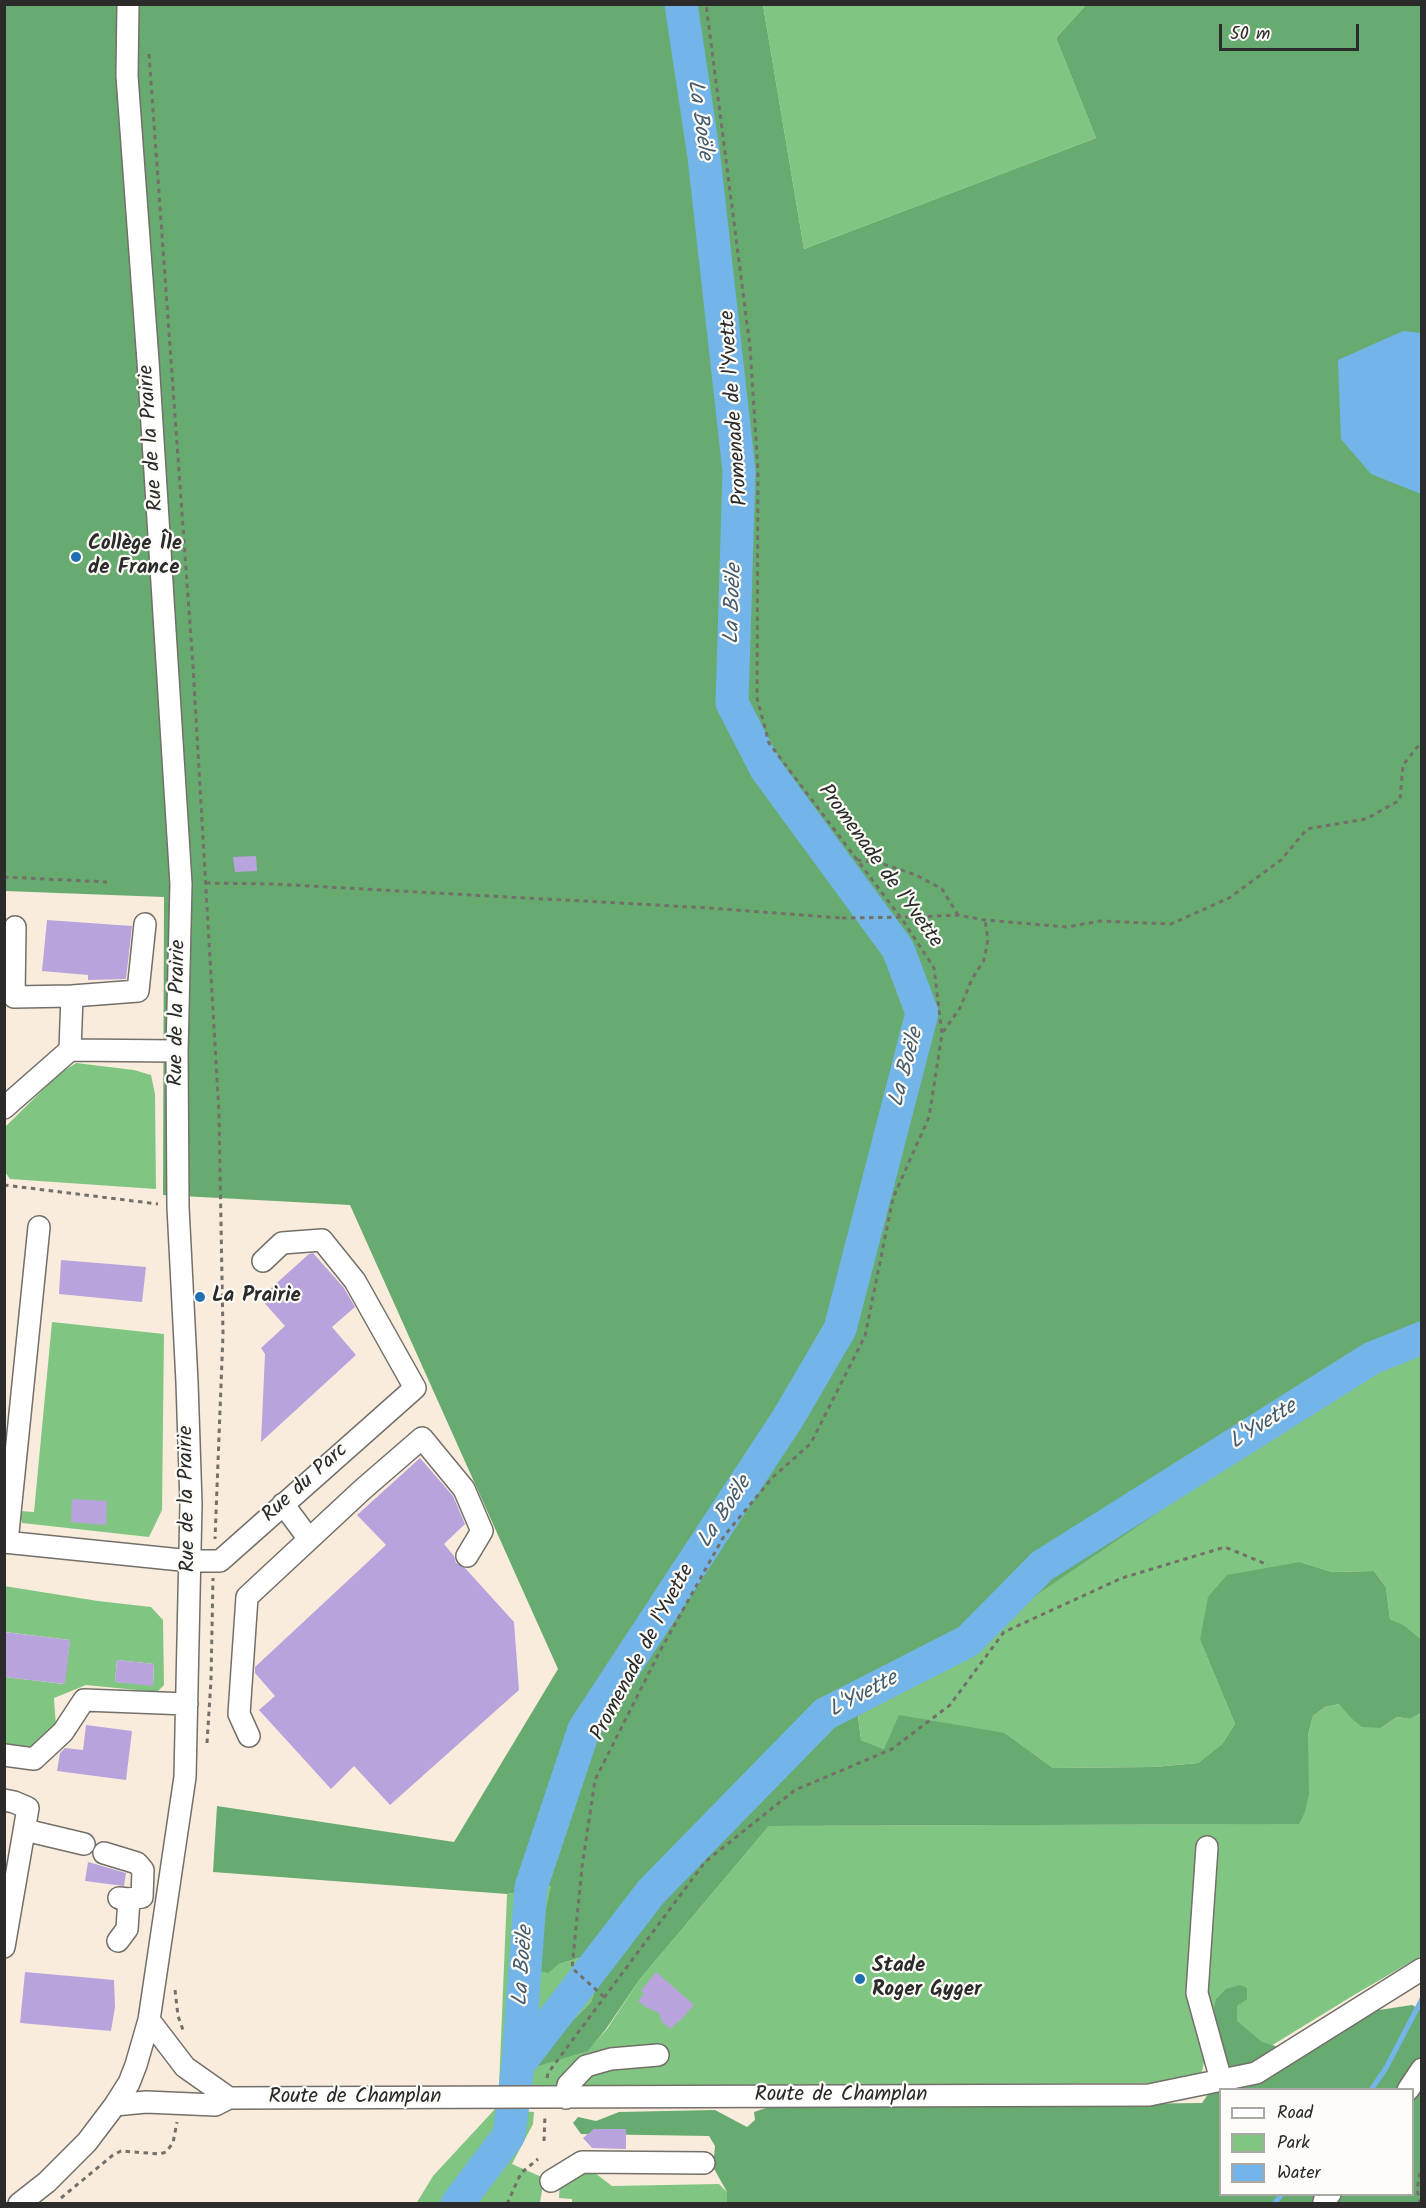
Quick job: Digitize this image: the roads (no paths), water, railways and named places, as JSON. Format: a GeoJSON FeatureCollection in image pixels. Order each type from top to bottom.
{"type":"FeatureCollection","features":[{"type":"Feature","properties":{"kind":"street","name":"Rue de la Prairie"},"geometry":{"type":"LineString","coordinates":[[128,4],[127,76],[182,884],[177,1051],[178,1207],[187,1382],[191,1561],[185,1776],[150,2020]]}},
{"type":"Feature","properties":{"kind":"street"},"geometry":{"type":"LineString","coordinates":[[15,927],[14,998],[138,991],[145,924]]}},
{"type":"Feature","properties":{"kind":"street"},"geometry":{"type":"LineString","coordinates":[[70,1050],[72,996]]}},
{"type":"Feature","properties":{"kind":"street"},"geometry":{"type":"LineString","coordinates":[[5,1106],[70,1050],[177,1051]]}},
{"type":"Feature","properties":{"kind":"street"},"geometry":{"type":"LineString","coordinates":[[6,1542],[39,1227]]}},
{"type":"Feature","properties":{"kind":"street","name":"Rue du Parc"},"geometry":{"type":"LineString","coordinates":[[6,1542],[191,1561],[220,1561],[415,1388],[355,1281],[322,1240],[282,1243],[263,1261]]}},
{"type":"Feature","properties":{"kind":"street"},"geometry":{"type":"LineString","coordinates":[[249,1736],[239,1714],[247,1597],[423,1438],[464,1489],[482,1531],[467,1556]]}},
{"type":"Feature","properties":{"kind":"street"},"geometry":{"type":"LineString","coordinates":[[283,1504],[309,1539]]}},
{"type":"Feature","properties":{"kind":"street"},"geometry":{"type":"LineString","coordinates":[[4,1755],[34,1759],[63,1732],[84,1700],[187,1704]]}},
{"type":"Feature","properties":{"kind":"street"},"geometry":{"type":"LineString","coordinates":[[4,1800],[28,1808],[18,1838],[10,1885],[4,1947]]}},
{"type":"Feature","properties":{"kind":"street"},"geometry":{"type":"LineString","coordinates":[[18,1838],[84,1844]]}},
{"type":"Feature","properties":{"kind":"street"},"geometry":{"type":"LineString","coordinates":[[1207,1847],[1197,1993],[1221,2080]]}},
{"type":"Feature","properties":{"kind":"street"},"geometry":{"type":"LineString","coordinates":[[104,1853],[137,1863],[143,1870],[142,1897],[124,1899],[127,1929],[118,1941]]}},
{"type":"Feature","properties":{"kind":"street","name":"Route de Champlan"},"geometry":{"type":"LineString","coordinates":[[115,2105],[146,2102],[215,2104],[229,2098],[1149,2095],[1256,2073],[1422,1969]]}},
{"type":"Feature","properties":{"kind":"street"},"geometry":{"type":"LineString","coordinates":[[150,2020],[185,2067],[229,2098]]}},
{"type":"Feature","properties":{"kind":"street"},"geometry":{"type":"LineString","coordinates":[[20,2204],[47,2182],[87,2142],[115,2105],[133,2074],[150,2020]]}},
{"type":"Feature","properties":{"kind":"street"},"geometry":{"type":"LineString","coordinates":[[556,2098],[586,2066],[611,2059],[658,2055]]}},
{"type":"Feature","properties":{"kind":"street"},"geometry":{"type":"LineString","coordinates":[[1409,2088],[1422,2069]]}},
{"type":"Feature","properties":{"kind":"street"},"geometry":{"type":"LineString","coordinates":[[551,2181],[582,2162],[704,2163]]}},
{"type":"Feature","properties":{"kind":"water"},"geometry":{"type":"Polygon","coordinates":[[[1403,331],[1421,333],[1421,494],[1371,474],[1341,439],[1338,360],[1403,331]]]}},
{"type":"Feature","properties":{"kind":"waterway","name":"La Boële"},"geometry":{"type":"LineString","coordinates":[[457,2204],[509,2135],[518,2065],[531,1887],[584,1729],[788,1418],[840,1329],[922,1013],[898,949],[766,769],[732,703],[739,471],[704,157],[681,4]]}},
{"type":"Feature","properties":{"kind":"waterway","name":"L'Yvette"},"geometry":{"type":"LineString","coordinates":[[518,2065],[651,1892],[825,1714],[968,1641],[1042,1566],[1372,1358],[1422,1338]]}},
{"type":"Feature","properties":{"kind":"waterway"},"geometry":{"type":"LineString","coordinates":[[1372,2088],[1386,2068],[1422,1999]]}},
{"type":"Feature","properties":{"kind":"waterway"},"geometry":{"type":"LineString","coordinates":[[1274,2204],[1280,2196]]}},
{"type":"Feature","properties":{"kind":"place","name":"Collège Île de France"},"geometry":{"type":"Point","coordinates":[76,557]}},
{"type":"Feature","properties":{"kind":"place","name":"La Prairie"},"geometry":{"type":"Point","coordinates":[200,1297]}},
{"type":"Feature","properties":{"kind":"place","name":"Stade Roger Gyger"},"geometry":{"type":"Point","coordinates":[860,1979]}}]}
